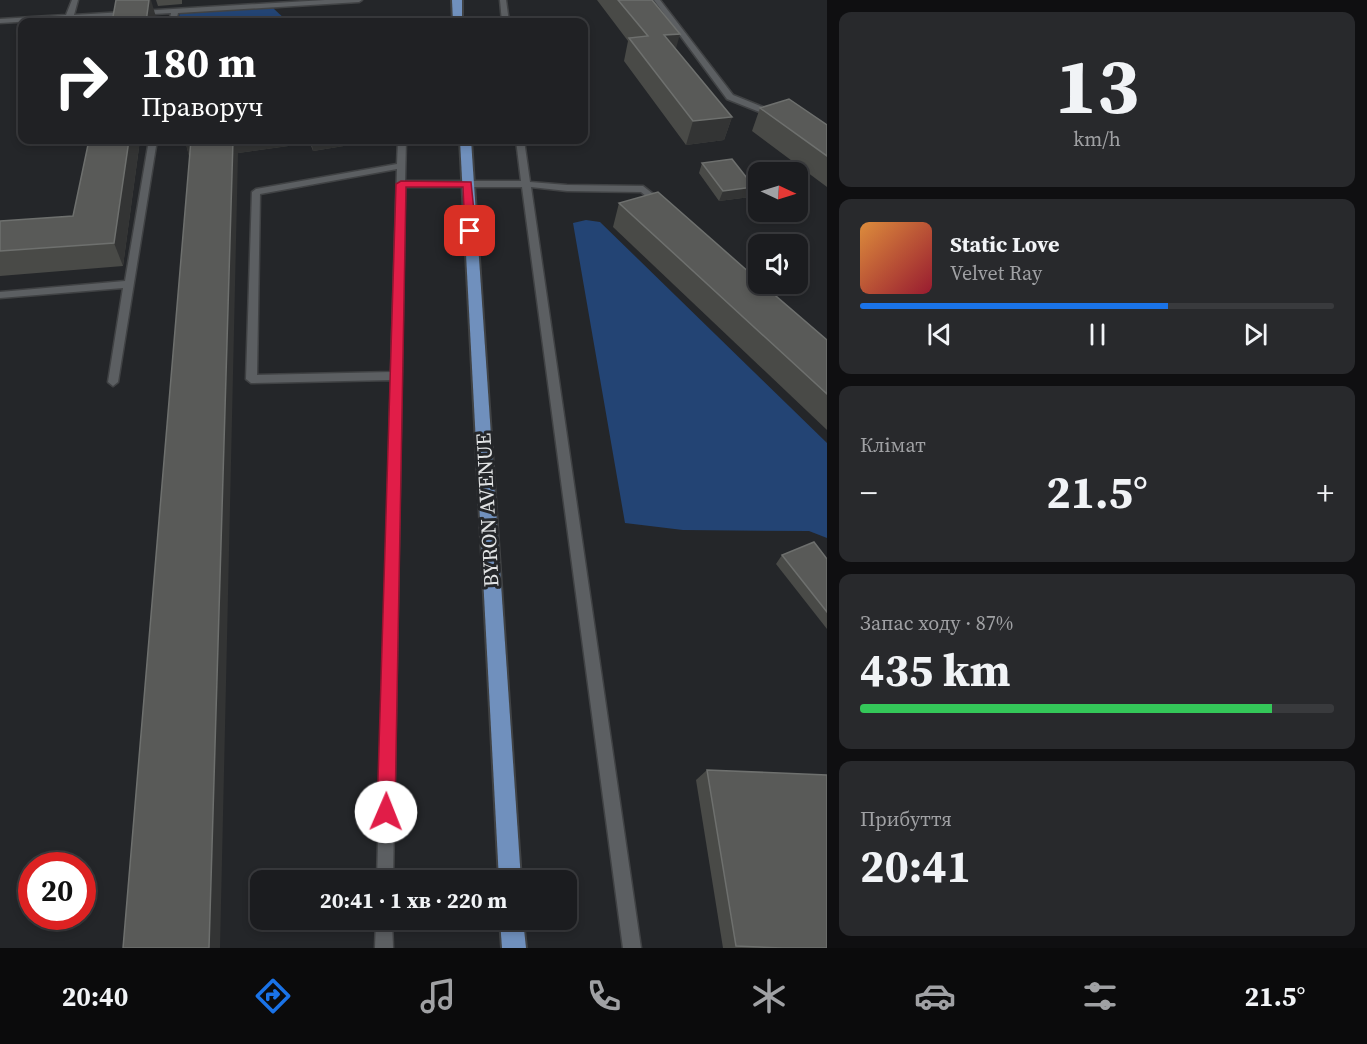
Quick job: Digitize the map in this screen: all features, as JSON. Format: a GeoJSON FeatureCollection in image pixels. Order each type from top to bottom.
{"type":"FeatureCollection","features":[{"type":"Feature","properties":{"kind":"main road"},"geometry":{"type":"LineString","coordinates":[[457,0],[458,18]]}},
{"type":"Feature","properties":{"kind":"main road","name":"BYRON AVENUE"},"geometry":{"type":"LineString","coordinates":[[465,144],[509,870]]}},
{"type":"Feature","properties":{"kind":"main road"},"geometry":{"type":"LineString","coordinates":[[513,930],[514,948]]}},
{"type":"Feature","properties":{"kind":"lane"},"geometry":{"type":"LineString","coordinates":[[75,0],[69,18],[118,11],[175,11],[359,0]]}},
{"type":"Feature","properties":{"kind":"lane"},"geometry":{"type":"LineString","coordinates":[[504,0],[506,18]]}},
{"type":"Feature","properties":{"kind":"lane"},"geometry":{"type":"LineString","coordinates":[[657,0],[730,97],[784,118]]}},
{"type":"Feature","properties":{"kind":"lane"},"geometry":{"type":"LineString","coordinates":[[174,18],[175,11]]}},
{"type":"Feature","properties":{"kind":"lane"},"geometry":{"type":"LineString","coordinates":[[0,21],[18,20]]}},
{"type":"Feature","properties":{"kind":"lane"},"geometry":{"type":"LineString","coordinates":[[113,382],[152,144]]}},
{"type":"Feature","properties":{"kind":"lane"},"geometry":{"type":"LineString","coordinates":[[385,870],[402,144]]}},
{"type":"Feature","properties":{"kind":"lane"},"geometry":{"type":"LineString","coordinates":[[521,144],[632,948]]}},
{"type":"Feature","properties":{"kind":"lane"},"geometry":{"type":"LineString","coordinates":[[395,376],[251,379],[256,192],[401,166]]}},
{"type":"Feature","properties":{"kind":"lane"},"geometry":{"type":"LineString","coordinates":[[401,184],[526,184],[643,189],[667,210]]}},
{"type":"Feature","properties":{"kind":"lane"},"geometry":{"type":"LineString","coordinates":[[0,295],[129,285]]}},
{"type":"Feature","properties":{"kind":"lane"},"geometry":{"type":"LineString","coordinates":[[384,930],[384,948]]}},
{"type":"Feature","properties":{"kind":"shaded area"},"geometry":{"type":"Polygon","coordinates":[[[272,7],[284,18],[179,18],[180,12],[272,7]]]}},
{"type":"Feature","properties":{"kind":"shaded area"},"geometry":{"type":"Polygon","coordinates":[[[586,220],[600,222],[827,443],[827,538],[809,531],[683,530],[625,523],[573,223],[586,220]]]}},
{"type":"Feature","properties":{"kind":"building"},"geometry":{"type":"Polygon","coordinates":[[[116,0],[149,0],[147,18],[113,18],[116,0]]]}},
{"type":"Feature","properties":{"kind":"building"},"geometry":{"type":"Polygon","coordinates":[[[618,0],[652,0],[680,34],[664,35],[732,117],[693,121],[629,38],[648,36],[618,0]]]}},
{"type":"Feature","properties":{"kind":"building"},"geometry":{"type":"Polygon","coordinates":[[[789,99],[827,125],[827,156],[760,108],[789,99]]]}},
{"type":"Feature","properties":{"kind":"building"},"geometry":{"type":"Polygon","coordinates":[[[88,144],[128,144],[114,243],[0,251],[0,221],[73,216],[88,144]]]}},
{"type":"Feature","properties":{"kind":"building"},"geometry":{"type":"Polygon","coordinates":[[[191,144],[233,144],[209,948],[123,948],[191,144]]]}},
{"type":"Feature","properties":{"kind":"building"},"geometry":{"type":"Polygon","coordinates":[[[732,159],[748,179],[748,188],[723,191],[702,163],[732,159]]]}},
{"type":"Feature","properties":{"kind":"building"},"geometry":{"type":"Polygon","coordinates":[[[658,192],[748,271],[748,294],[774,294],[827,340],[827,394],[619,203],[658,192]]]}},
{"type":"Feature","properties":{"kind":"building"},"geometry":{"type":"Polygon","coordinates":[[[814,542],[827,559],[827,612],[782,555],[814,542]]]}},
{"type":"Feature","properties":{"kind":"building"},"geometry":{"type":"Polygon","coordinates":[[[707,770],[827,775],[827,948],[736,946],[707,770]]]}},
{"type":"Feature","properties":{"kind":"route"},"geometry":{"type":"LineString","coordinates":[[386,812],[401,184],[467,184],[470,231]]}}]}
